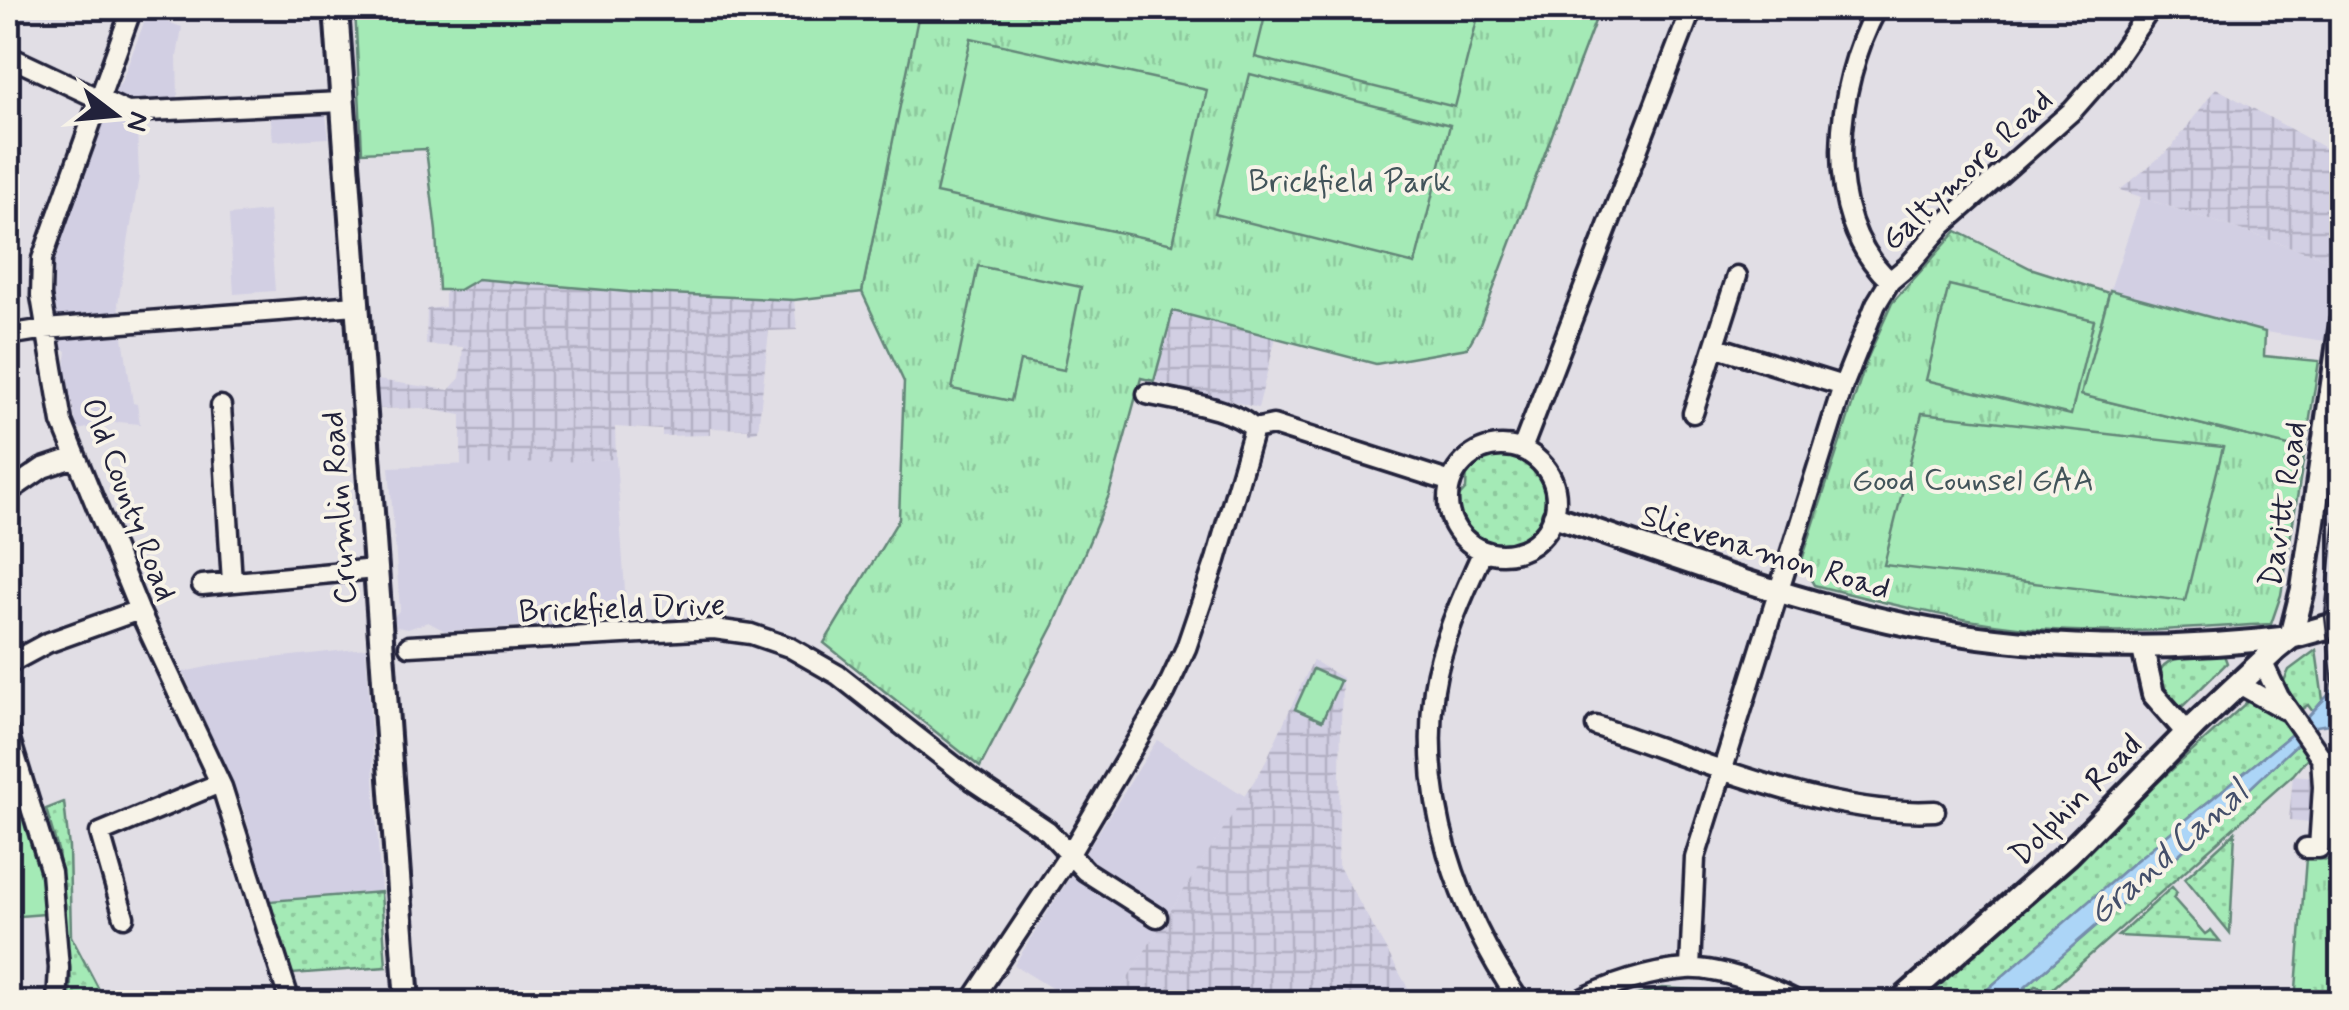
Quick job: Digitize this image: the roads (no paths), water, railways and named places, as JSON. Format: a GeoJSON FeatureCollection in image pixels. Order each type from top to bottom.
{"type":"FeatureCollection","features":[{"type":"Feature","properties":{"kind":"main road","name":"Crumlin Road"},"geometry":{"type":"LineString","coordinates":[[336,8],[408,1002]]}},
{"type":"Feature","properties":{"kind":"main road","name":"Davitt Road"},"geometry":{"type":"LineString","coordinates":[[2292,637],[2303,589],[2342,322]]}},
{"type":"Feature","properties":{"kind":"main road"},"geometry":{"type":"LineString","coordinates":[[2292,637],[2342,622]]}},
{"type":"Feature","properties":{"kind":"main road","name":"Dolphin Road"},"geometry":{"type":"LineString","coordinates":[[1900,1002],[2068,854],[2187,733],[2292,637]]}},
{"type":"Feature","properties":{"kind":"street","name":"Old County Road"},"geometry":{"type":"LineString","coordinates":[[132,8],[42,259],[45,329],[62,422],[139,610],[220,783],[290,1002]]}},
{"type":"Feature","properties":{"kind":"street"},"geometry":{"type":"LineString","coordinates":[[1522,450],[1692,8]]}},
{"type":"Feature","properties":{"kind":"street"},"geometry":{"type":"LineString","coordinates":[[1877,8],[1860,40],[1847,81],[1840,132],[1846,193],[1855,227],[1872,263],[1890,281]]}},
{"type":"Feature","properties":{"kind":"street","name":"Galtymore Road"},"geometry":{"type":"LineString","coordinates":[[1690,968],[1694,858],[1866,324],[1890,281],[1952,217],[2073,110],[2109,70],[2152,8]]}},
{"type":"Feature","properties":{"kind":"street"},"geometry":{"type":"LineString","coordinates":[[8,56],[127,112],[342,102]]}},
{"type":"Feature","properties":{"kind":"street"},"geometry":{"type":"LineString","coordinates":[[1692,413],[1737,276]]}},
{"type":"Feature","properties":{"kind":"street"},"geometry":{"type":"LineString","coordinates":[[8,336],[45,329],[356,305]]}},
{"type":"Feature","properties":{"kind":"street"},"geometry":{"type":"LineString","coordinates":[[1716,347],[1843,386]]}},
{"type":"Feature","properties":{"kind":"street"},"geometry":{"type":"LineString","coordinates":[[1147,394],[1220,411],[1254,428],[1274,425],[1450,482]]}},
{"type":"Feature","properties":{"kind":"street"},"geometry":{"type":"LineString","coordinates":[[221,406],[232,582]]}},
{"type":"Feature","properties":{"kind":"street"},"geometry":{"type":"LineString","coordinates":[[972,1002],[1140,738],[1186,648],[1254,428]]}},
{"type":"Feature","properties":{"kind":"street"},"geometry":{"type":"LineString","coordinates":[[1510,446],[1522,450],[1548,471],[1556,493],[1554,516],[1549,528],[1532,546],[1508,554],[1483,551],[1472,546],[1455,528],[1448,506],[1450,482],[1464,461],[1485,448],[1510,446]]}},
{"type":"Feature","properties":{"kind":"street"},"geometry":{"type":"LineString","coordinates":[[8,492],[43,468],[76,456]]}},
{"type":"Feature","properties":{"kind":"street","name":"Slievenamon Road"},"geometry":{"type":"LineString","coordinates":[[1554,516],[1780,592],[1870,617],[1972,634],[2024,642],[2143,649],[2292,637]]}},
{"type":"Feature","properties":{"kind":"street"},"geometry":{"type":"LineString","coordinates":[[1483,551],[1445,644],[1434,686],[1431,761],[1441,833],[1464,905],[1500,974],[1520,1002]]}},
{"type":"Feature","properties":{"kind":"street"},"geometry":{"type":"LineString","coordinates":[[202,585],[375,568]]}},
{"type":"Feature","properties":{"kind":"street"},"geometry":{"type":"LineString","coordinates":[[8,664],[47,643],[139,610]]}},
{"type":"Feature","properties":{"kind":"street","name":"Brickfield Drive"},"geometry":{"type":"LineString","coordinates":[[409,646],[679,630],[751,634],[804,654],[838,676],[972,780],[1048,830],[1085,871],[1157,917]]}},
{"type":"Feature","properties":{"kind":"street"},"geometry":{"type":"LineString","coordinates":[[2143,649],[2154,694],[2187,733]]}},
{"type":"Feature","properties":{"kind":"street"},"geometry":{"type":"LineString","coordinates":[[2262,664],[2290,714],[2315,744],[2324,770],[2319,848],[2306,848]]}},
{"type":"Feature","properties":{"kind":"street"},"geometry":{"type":"LineString","coordinates":[[2239,684],[2290,714]]}},
{"type":"Feature","properties":{"kind":"street"},"geometry":{"type":"LineString","coordinates":[[1596,726],[1812,796],[1874,811],[1936,811]]}},
{"type":"Feature","properties":{"kind":"street"},"geometry":{"type":"LineString","coordinates":[[9,745],[51,872],[59,968],[57,1002]]}},
{"type":"Feature","properties":{"kind":"street"},"geometry":{"type":"LineString","coordinates":[[124,917],[100,834],[220,783]]}},
{"type":"Feature","properties":{"kind":"street"},"geometry":{"type":"LineString","coordinates":[[1576,1002],[1638,978],[1690,968],[1750,981],[1798,1002]]}},
{"type":"Feature","properties":{"kind":"water","name":"Grand Canal"},"geometry":{"type":"Polygon","coordinates":[[[2341,681],[2341,722],[2317,726],[2193,842],[2008,1002],[1973,1002],[2133,863],[2294,732],[2341,681]]]}},
{"type":"Feature","properties":{"kind":"tram line"},"geometry":{"type":"LineString","coordinates":[[2342,450],[2325,616],[2342,764]]}},
{"type":"Feature","properties":{"kind":"tram line"},"geometry":{"type":"LineString","coordinates":[[2335,1002],[2342,929]]}},
{"type":"Feature","properties":{"kind":"park label","name":"Brickfield Park"},"geometry":{"type":"Point","coordinates":[1350,180]}},
{"type":"Feature","properties":{"kind":"park label","name":"Good Counsel GAA"},"geometry":{"type":"Point","coordinates":[1973,479]}}]}
